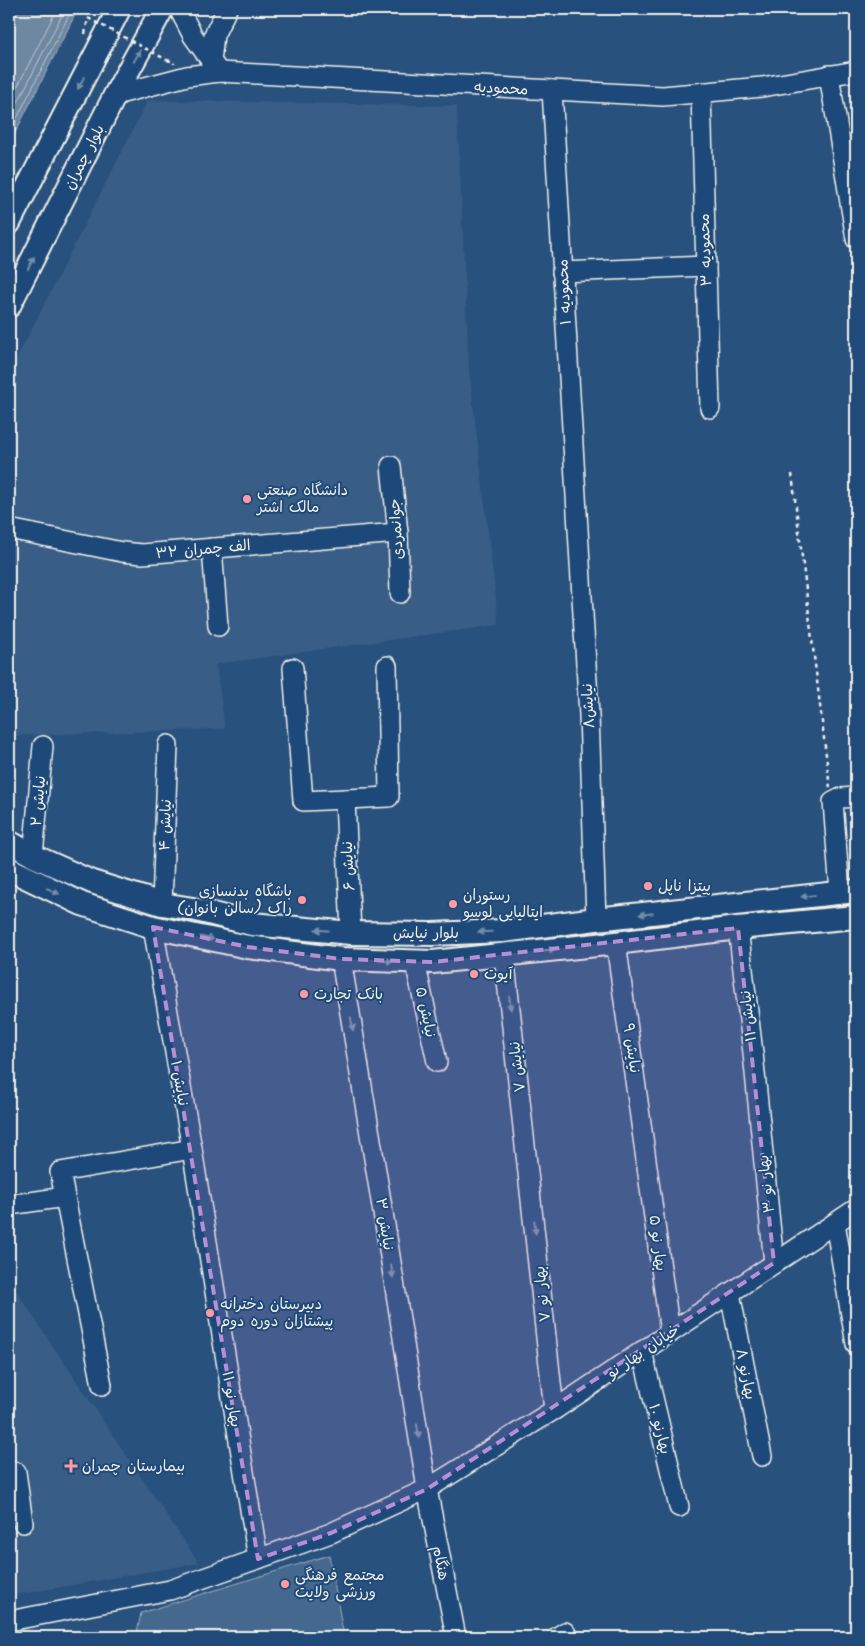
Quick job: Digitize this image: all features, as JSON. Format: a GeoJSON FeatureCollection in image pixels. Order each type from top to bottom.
{"type":"FeatureCollection","features":[{"type":"Feature","properties":{"kind":"main road"},"geometry":{"type":"LineString","coordinates":[[9,223],[120,9]]}},
{"type":"Feature","properties":{"kind":"main road","name":"بلوار چمران"},"geometry":{"type":"LineString","coordinates":[[9,306],[115,95],[162,9]]}},
{"type":"Feature","properties":{"kind":"main road","name":"بلوار نیایش"},"geometry":{"type":"LineString","coordinates":[[9,842],[33,856],[92,882],[162,904],[193,909],[252,924],[351,933],[432,934],[503,931],[848,891]]}},
{"type":"Feature","properties":{"kind":"main road","name":"بلوار نیایش"},"geometry":{"type":"LineString","coordinates":[[9,870],[82,904],[153,927],[248,947],[341,959],[433,962],[738,928],[856,917]]}},
{"type":"Feature","properties":{"kind":"street"},"geometry":{"type":"LineString","coordinates":[[179,9],[193,36],[215,67]]}},
{"type":"Feature","properties":{"kind":"street"},"geometry":{"type":"LineString","coordinates":[[215,67],[214,35],[227,9]]}},
{"type":"Feature","properties":{"kind":"street","name":"محمودیه"},"geometry":{"type":"LineString","coordinates":[[115,95],[215,67],[663,96],[762,88],[856,71]]}},
{"type":"Feature","properties":{"kind":"street"},"geometry":{"type":"LineString","coordinates":[[829,76],[856,239]]}},
{"type":"Feature","properties":{"kind":"street","name":"۱ محمودیه"},"geometry":{"type":"LineString","coordinates":[[552,90],[576,494]]}},
{"type":"Feature","properties":{"kind":"street","name":"۳ محمودیه"},"geometry":{"type":"LineString","coordinates":[[700,93],[710,408]]}},
{"type":"Feature","properties":{"kind":"street"},"geometry":{"type":"LineString","coordinates":[[562,272],[706,266]]}},
{"type":"Feature","properties":{"kind":"street","name":"جوانمردی"},"geometry":{"type":"LineString","coordinates":[[391,466],[398,533],[400,593]]}},
{"type":"Feature","properties":{"kind":"street","name":"نیایش۸"},"geometry":{"type":"LineString","coordinates":[[576,494],[588,715],[596,919]]}},
{"type":"Feature","properties":{"kind":"street","name":"۳۲ الف چمران"},"geometry":{"type":"LineString","coordinates":[[9,529],[132,554],[398,533]]}},
{"type":"Feature","properties":{"kind":"street"},"geometry":{"type":"LineString","coordinates":[[212,548],[218,626]]}},
{"type":"Feature","properties":{"kind":"street"},"geometry":{"type":"LineString","coordinates":[[293,668],[303,801],[389,797],[387,666]]}},
{"type":"Feature","properties":{"kind":"street","name":"نیایش ۴"},"geometry":{"type":"LineString","coordinates":[[162,904],[168,745]]}},
{"type":"Feature","properties":{"kind":"street","name":"نیایش ۲"},"geometry":{"type":"LineString","coordinates":[[33,856],[43,746]]}},
{"type":"Feature","properties":{"kind":"street"},"geometry":{"type":"LineString","coordinates":[[848,891],[833,802],[841,798],[856,798]]}},
{"type":"Feature","properties":{"kind":"street","name":"نیایش ۶"},"geometry":{"type":"LineString","coordinates":[[344,799],[351,933]]}},
{"type":"Feature","properties":{"kind":"street","name":"نیایش ۱"},"geometry":{"type":"LineString","coordinates":[[153,927],[206,1238]]}},
{"type":"Feature","properties":{"kind":"street","name":"نیایش ۱۱"},"geometry":{"type":"LineString","coordinates":[[738,928],[758,1104]]}},
{"type":"Feature","properties":{"kind":"street","name":"نیایش ۹"},"geometry":{"type":"LineString","coordinates":[[616,943],[647,1154]]}},
{"type":"Feature","properties":{"kind":"street","name":"نیایش ۷"},"geometry":{"type":"LineString","coordinates":[[504,954],[530,1179]]}},
{"type":"Feature","properties":{"kind":"street","name":"نیایش ۳"},"geometry":{"type":"LineString","coordinates":[[341,959],[427,1489]]}},
{"type":"Feature","properties":{"kind":"street","name":"نیایش ۵"},"geometry":{"type":"LineString","coordinates":[[415,962],[437,1062]]}},
{"type":"Feature","properties":{"kind":"street","name":"۳ بهار نو"},"geometry":{"type":"LineString","coordinates":[[758,1104],[774,1263]]}},
{"type":"Feature","properties":{"kind":"street"},"geometry":{"type":"LineString","coordinates":[[102,1385],[60,1172],[192,1149]]}},
{"type":"Feature","properties":{"kind":"street","name":"۵ بهار نو"},"geometry":{"type":"LineString","coordinates":[[647,1154],[670,1333]]}},
{"type":"Feature","properties":{"kind":"street","name":"۷ بهار نو"},"geometry":{"type":"LineString","coordinates":[[530,1179],[554,1410]]}},
{"type":"Feature","properties":{"kind":"street"},"geometry":{"type":"LineString","coordinates":[[9,1205],[65,1197]]}},
{"type":"Feature","properties":{"kind":"street","name":"خیابان بهار نو"},"geometry":{"type":"LineString","coordinates":[[9,1621],[170,1590],[331,1533],[427,1489],[554,1410],[856,1209]]}},
{"type":"Feature","properties":{"kind":"street"},"geometry":{"type":"LineString","coordinates":[[835,1222],[856,1344]]}},
{"type":"Feature","properties":{"kind":"street","name":"۱۱ بهار نو"},"geometry":{"type":"LineString","coordinates":[[206,1238],[258,1559]]}},
{"type":"Feature","properties":{"kind":"street","name":"۸ بهارنو"},"geometry":{"type":"LineString","coordinates":[[730,1293],[762,1456]]}},
{"type":"Feature","properties":{"kind":"street","name":"۱۰ بهارنو"},"geometry":{"type":"LineString","coordinates":[[642,1351],[679,1507]]}},
{"type":"Feature","properties":{"kind":"street"},"geometry":{"type":"LineString","coordinates":[[9,1470],[16,1472],[23,1523]]}},
{"type":"Feature","properties":{"kind":"street","name":"هنگام"},"geometry":{"type":"LineString","coordinates":[[427,1489],[456,1637]]}},
{"type":"Feature","properties":{"kind":"street"},"geometry":{"type":"LineString","coordinates":[[557,1637],[565,1632],[568,1637]]}},
{"type":"Feature","properties":{"kind":"path"},"geometry":{"type":"LineString","coordinates":[[88,18],[167,60]]}},
{"type":"Feature","properties":{"kind":"path"},"geometry":{"type":"LineString","coordinates":[[792,474],[833,802]]}},
{"type":"Feature","properties":{"kind":"highlighted area"},"geometry":{"type":"Polygon","coordinates":[[[153,927],[248,947],[341,959],[433,962],[738,928],[774,1263],[427,1489],[331,1533],[258,1559],[153,927]]]}},
{"type":"Feature","properties":{"kind":"shaded area","name":"دانشگاه صنعتی مالک اشتر"},"geometry":{"type":"Polygon","coordinates":[[[148,100],[457,106],[469,368],[499,625],[216,664],[225,729],[9,736],[9,373],[148,100]]]}},
{"type":"Feature","properties":{"kind":"shaded area","name":"بیمارستان چمران"},"geometry":{"type":"Polygon","coordinates":[[[9,1280],[53,1346],[199,1563],[9,1596],[9,1280]]]}},
{"type":"Feature","properties":{"kind":"shaded area","name":"مجتمع فرهنگی ورزشی ولایت"},"geometry":{"type":"Polygon","coordinates":[[[329,1555],[344,1637],[136,1637],[141,1613],[329,1555]]]}},
{"type":"Feature","properties":{"kind":"water"},"geometry":{"type":"Polygon","coordinates":[[[9,9],[78,9],[9,145],[9,9]]]}},
{"type":"Feature","properties":{"kind":"place","name":"دانشگاه صنعتی مالک اشتر"},"geometry":{"type":"Point","coordinates":[247,499]}},
{"type":"Feature","properties":{"kind":"place","name":"پیتزا ناپل"},"geometry":{"type":"Point","coordinates":[648,886]}},
{"type":"Feature","properties":{"kind":"place","name":"باشگاه بدنسازی راک (سالن بانوان)"},"geometry":{"type":"Point","coordinates":[302,900]}},
{"type":"Feature","properties":{"kind":"place","name":"رستوران ایتالیایی لوسو"},"geometry":{"type":"Point","coordinates":[453,904]}},
{"type":"Feature","properties":{"kind":"place","name":"آیوت"},"geometry":{"type":"Point","coordinates":[474,974]}},
{"type":"Feature","properties":{"kind":"place","name":"بانک تجارت"},"geometry":{"type":"Point","coordinates":[304,994]}},
{"type":"Feature","properties":{"kind":"place","name":"دبیرستان دخترانه پیشتازان دوره دوم"},"geometry":{"type":"Point","coordinates":[210,1313]}},
{"type":"Feature","properties":{"kind":"place","name":"بیمارستان چمران"},"geometry":{"type":"Point","coordinates":[71,1466]}},
{"type":"Feature","properties":{"kind":"place","name":"مجتمع فرهنگی ورزشی ولایت"},"geometry":{"type":"Point","coordinates":[285,1584]}}]}
